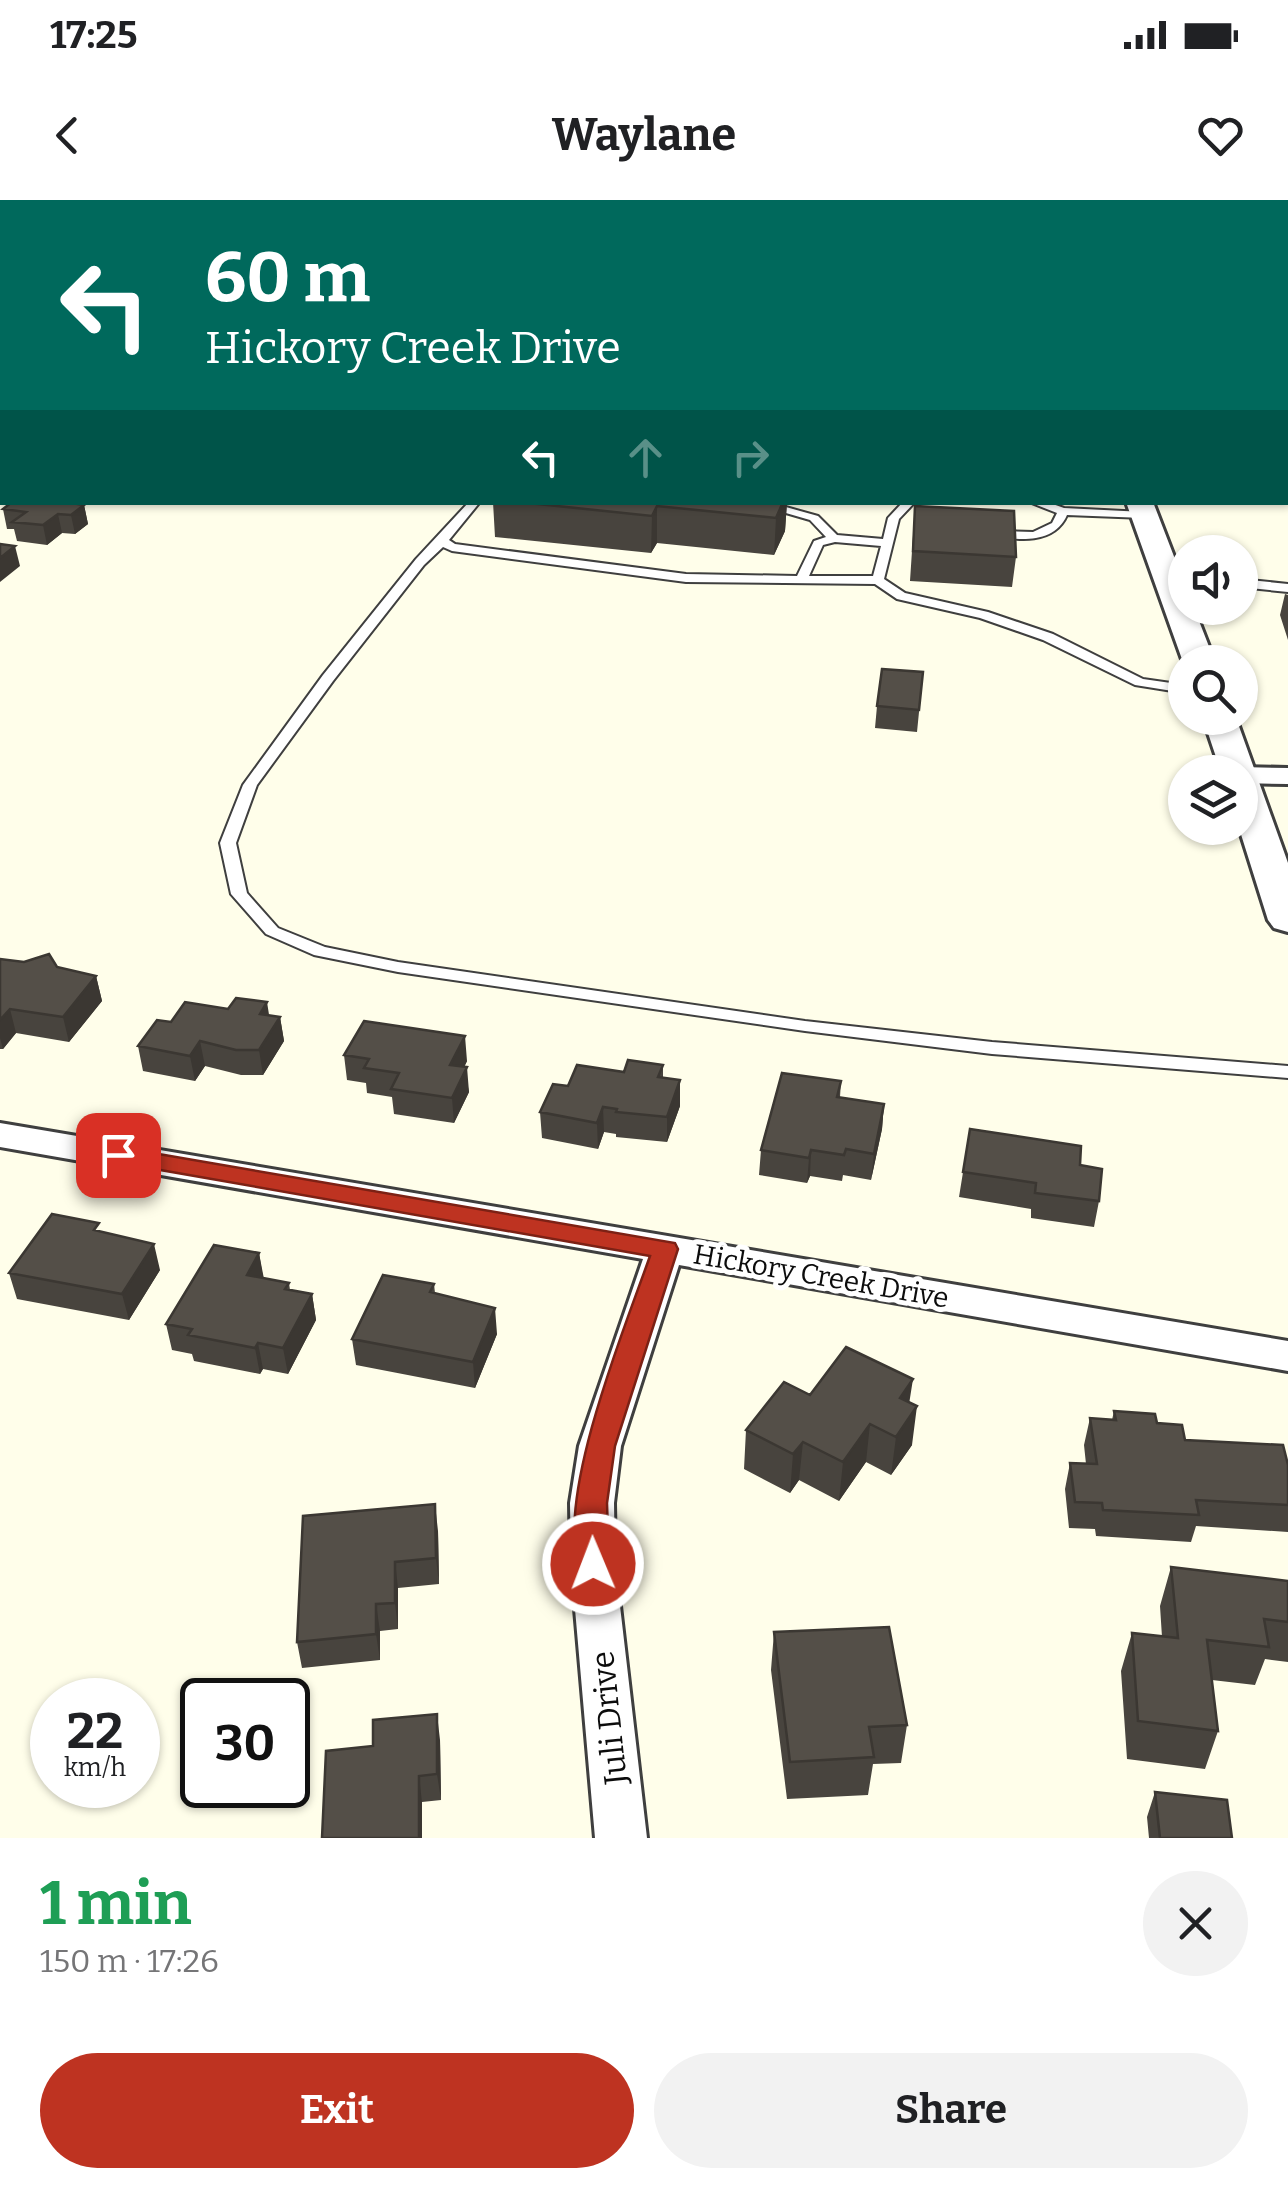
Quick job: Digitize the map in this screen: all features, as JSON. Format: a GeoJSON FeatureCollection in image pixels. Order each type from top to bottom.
{"type":"FeatureCollection","features":[{"type":"Feature","properties":{"kind":"street"},"geometry":{"type":"LineString","coordinates":[[1142,509],[1168,560]]}},
{"type":"Feature","properties":{"kind":"street"},"geometry":{"type":"LineString","coordinates":[[1258,775],[1288,776]]}},
{"type":"Feature","properties":{"kind":"street"},"geometry":{"type":"LineString","coordinates":[[1258,829],[1288,920]]}},
{"type":"Feature","properties":{"kind":"street","name":"Hickory Creek Drive"},"geometry":{"type":"LineString","coordinates":[[0,1135],[1288,1356]]}},
{"type":"Feature","properties":{"kind":"street","name":"Juli Drive"},"geometry":{"type":"LineString","coordinates":[[622,1838],[593,1564],[592,1503],[600,1446],[665,1249]]}},
{"type":"Feature","properties":{"kind":"lane"},"geometry":{"type":"LineString","coordinates":[[472,505],[420,562],[250,785],[228,844],[239,894],[272,931],[320,951],[398,966],[805,1026],[992,1048],[1288,1072]]}},
{"type":"Feature","properties":{"kind":"lane"},"geometry":{"type":"LineString","coordinates":[[764,505],[814,518],[834,538]]}},
{"type":"Feature","properties":{"kind":"lane"},"geometry":{"type":"LineString","coordinates":[[878,580],[894,518],[907,505]]}},
{"type":"Feature","properties":{"kind":"lane"},"geometry":{"type":"LineString","coordinates":[[1042,505],[1062,512],[1142,509]]}},
{"type":"Feature","properties":{"kind":"lane"},"geometry":{"type":"LineString","coordinates":[[986,534],[1035,536],[1057,525],[1062,512]]}},
{"type":"Feature","properties":{"kind":"lane"},"geometry":{"type":"LineString","coordinates":[[894,518],[912,522]]}},
{"type":"Feature","properties":{"kind":"lane"},"geometry":{"type":"LineString","coordinates":[[802,581],[818,544],[834,538],[888,543]]}},
{"type":"Feature","properties":{"kind":"lane"},"geometry":{"type":"LineString","coordinates":[[442,540],[452,547],[686,578],[878,580],[902,596],[1048,637],[1140,682],[1168,686]]}},
{"type":"Feature","properties":{"kind":"lane"},"geometry":{"type":"LineString","coordinates":[[1258,586],[1288,588]]}},
{"type":"Feature","properties":{"kind":"building"},"geometry":{"type":"Polygon","coordinates":[[[8,505],[84,505],[71,515],[58,514],[43,525],[12,522],[26,512],[3,509],[8,505]]]}},
{"type":"Feature","properties":{"kind":"building"},"geometry":{"type":"Polygon","coordinates":[[[548,505],[782,505],[776,518],[657,506],[652,516],[548,505]]]}},
{"type":"Feature","properties":{"kind":"building"},"geometry":{"type":"Polygon","coordinates":[[[915,506],[1014,511],[1016,557],[913,551],[915,506]]]}},
{"type":"Feature","properties":{"kind":"building"},"geometry":{"type":"Polygon","coordinates":[[[0,544],[15,546],[0,558],[0,544]]]}},
{"type":"Feature","properties":{"kind":"building"},"geometry":{"type":"Polygon","coordinates":[[[882,669],[923,672],[919,710],[877,706],[882,669]]]}},
{"type":"Feature","properties":{"kind":"building"},"geometry":{"type":"Polygon","coordinates":[[[49,954],[57,967],[96,976],[63,1017],[10,1009],[0,1020],[0,959],[24,962],[49,954]]]}},
{"type":"Feature","properties":{"kind":"building"},"geometry":{"type":"Polygon","coordinates":[[[236,998],[267,1002],[260,1014],[280,1017],[259,1050],[236,1050],[200,1041],[190,1056],[138,1046],[157,1020],[171,1022],[185,1002],[228,1009],[236,998]]]}},
{"type":"Feature","properties":{"kind":"building"},"geometry":{"type":"Polygon","coordinates":[[[364,1021],[465,1036],[450,1065],[467,1067],[452,1098],[391,1089],[399,1073],[364,1068],[369,1059],[344,1055],[364,1021]]]}},
{"type":"Feature","properties":{"kind":"building"},"geometry":{"type":"Polygon","coordinates":[[[628,1060],[663,1065],[658,1077],[680,1080],[667,1117],[603,1107],[597,1123],[540,1112],[553,1084],[568,1086],[577,1065],[624,1072],[628,1060]]]}},
{"type":"Feature","properties":{"kind":"building"},"geometry":{"type":"Polygon","coordinates":[[[782,1073],[841,1081],[837,1097],[884,1104],[874,1154],[846,1149],[844,1155],[811,1150],[809,1158],[761,1150],[782,1073]]]}},
{"type":"Feature","properties":{"kind":"building"},"geometry":{"type":"Polygon","coordinates":[[[970,1129],[1081,1146],[1080,1165],[1102,1169],[1099,1201],[1035,1193],[1036,1183],[963,1172],[970,1129]]]}},
{"type":"Feature","properties":{"kind":"building"},"geometry":{"type":"Polygon","coordinates":[[[52,1214],[99,1223],[94,1230],[154,1244],[122,1294],[9,1273],[52,1214]]]}},
{"type":"Feature","properties":{"kind":"building"},"geometry":{"type":"Polygon","coordinates":[[[214,1245],[259,1253],[247,1275],[289,1283],[285,1289],[312,1294],[283,1348],[258,1343],[255,1348],[188,1335],[192,1329],[166,1324],[214,1245]]]}},
{"type":"Feature","properties":{"kind":"building"},"geometry":{"type":"Polygon","coordinates":[[[383,1275],[434,1284],[430,1292],[495,1308],[473,1362],[352,1339],[383,1275]]]}},
{"type":"Feature","properties":{"kind":"building"},"geometry":{"type":"Polygon","coordinates":[[[846,1347],[913,1379],[900,1398],[917,1406],[896,1437],[870,1424],[843,1462],[803,1442],[793,1454],[746,1430],[784,1382],[810,1395],[846,1347]]]}},
{"type":"Feature","properties":{"kind":"building"},"geometry":{"type":"Polygon","coordinates":[[[1114,1411],[1155,1414],[1157,1423],[1182,1425],[1185,1440],[1283,1445],[1288,1465],[1288,1505],[1196,1500],[1199,1515],[1103,1510],[1102,1503],[1075,1502],[1070,1463],[1097,1464],[1090,1418],[1116,1420],[1114,1411]]]}},
{"type":"Feature","properties":{"kind":"building"},"geometry":{"type":"Polygon","coordinates":[[[435,1504],[436,1558],[395,1562],[395,1603],[376,1604],[376,1634],[297,1642],[303,1516],[435,1504]]]}},
{"type":"Feature","properties":{"kind":"building"},"geometry":{"type":"Polygon","coordinates":[[[1171,1567],[1288,1581],[1288,1622],[1264,1619],[1269,1647],[1207,1640],[1218,1731],[1138,1721],[1132,1633],[1178,1638],[1171,1567]]]}},
{"type":"Feature","properties":{"kind":"building"},"geometry":{"type":"Polygon","coordinates":[[[889,1627],[907,1725],[869,1727],[874,1757],[790,1762],[774,1632],[889,1627]]]}},
{"type":"Feature","properties":{"kind":"building"},"geometry":{"type":"Polygon","coordinates":[[[437,1714],[437,1774],[419,1776],[419,1838],[322,1838],[326,1751],[373,1746],[373,1720],[437,1714]]]}},
{"type":"Feature","properties":{"kind":"building"},"geometry":{"type":"Polygon","coordinates":[[[1155,1792],[1227,1800],[1232,1838],[1160,1838],[1155,1792]]]}},
{"type":"Feature","properties":{"kind":"route"},"geometry":{"type":"LineString","coordinates":[[118,1155],[665,1249],[600,1446],[592,1503],[593,1564]]}}]}
